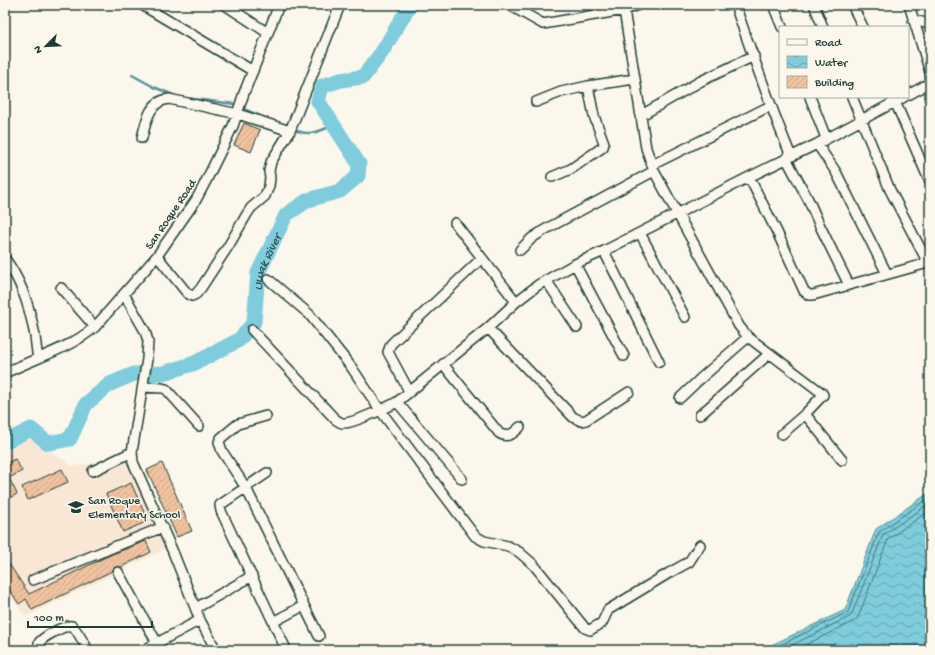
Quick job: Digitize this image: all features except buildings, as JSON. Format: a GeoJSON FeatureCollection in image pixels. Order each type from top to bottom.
{"type":"FeatureCollection","features":[{"type":"Feature","properties":{"kind":"street"},"geometry":{"type":"LineString","coordinates":[[142,5],[253,71]]}},
{"type":"Feature","properties":{"kind":"street"},"geometry":{"type":"LineString","coordinates":[[225,5],[268,33]]}},
{"type":"Feature","properties":{"kind":"street","name":"San Roque Road"},"geometry":{"type":"LineString","coordinates":[[5,373],[79,339],[95,327],[157,256],[196,200],[226,142],[238,114],[278,5]]}},
{"type":"Feature","properties":{"kind":"street"},"geometry":{"type":"LineString","coordinates":[[157,256],[187,293],[192,296],[196,294],[229,245],[251,208],[265,196],[269,186],[269,166],[290,131],[340,5]]}},
{"type":"Feature","properties":{"kind":"street"},"geometry":{"type":"LineString","coordinates":[[513,7],[543,24],[624,10],[638,5]]}},
{"type":"Feature","properties":{"kind":"street"},"geometry":{"type":"LineString","coordinates":[[735,5],[788,157],[849,284]]}},
{"type":"Feature","properties":{"kind":"street"},"geometry":{"type":"LineString","coordinates":[[773,5],[782,26]]}},
{"type":"Feature","properties":{"kind":"street"},"geometry":{"type":"LineString","coordinates":[[814,5],[823,26]]}},
{"type":"Feature","properties":{"kind":"street"},"geometry":{"type":"LineString","coordinates":[[909,5],[930,72]]}},
{"type":"Feature","properties":{"kind":"street"},"geometry":{"type":"LineString","coordinates":[[854,9],[862,26]]}},
{"type":"Feature","properties":{"kind":"street"},"geometry":{"type":"LineString","coordinates":[[624,10],[644,141],[653,168],[739,326],[748,338],[823,395],[805,414],[782,434]]}},
{"type":"Feature","properties":{"kind":"street"},"geometry":{"type":"LineString","coordinates":[[913,20],[930,24]]}},
{"type":"Feature","properties":{"kind":"street"},"geometry":{"type":"LineString","coordinates":[[640,116],[701,81],[754,56]]}},
{"type":"Feature","properties":{"kind":"street"},"geometry":{"type":"LineString","coordinates":[[536,102],[561,92],[634,79]]}},
{"type":"Feature","properties":{"kind":"street"},"geometry":{"type":"LineString","coordinates":[[909,94],[930,83]]}},
{"type":"Feature","properties":{"kind":"street"},"geometry":{"type":"LineString","coordinates":[[552,177],[571,169],[604,147],[604,143],[594,116],[588,86]]}},
{"type":"Feature","properties":{"kind":"street"},"geometry":{"type":"LineString","coordinates":[[810,98],[826,138]]}},
{"type":"Feature","properties":{"kind":"street"},"geometry":{"type":"LineString","coordinates":[[749,177],[806,293],[813,295],[929,262],[890,190],[852,98]]}},
{"type":"Feature","properties":{"kind":"street"},"geometry":{"type":"LineString","coordinates":[[142,138],[151,110],[159,102],[165,99],[238,114],[290,131]]}},
{"type":"Feature","properties":{"kind":"street"},"geometry":{"type":"LineString","coordinates":[[252,330],[329,414],[339,422],[345,424],[397,402],[488,328],[527,292],[546,280],[788,157],[817,144],[861,120],[894,99],[930,182]]}},
{"type":"Feature","properties":{"kind":"street"},"geometry":{"type":"LineString","coordinates":[[520,250],[532,238],[546,229],[653,168],[770,106]]}},
{"type":"Feature","properties":{"kind":"street"},"geometry":{"type":"LineString","coordinates":[[817,144],[836,172],[887,274]]}},
{"type":"Feature","properties":{"kind":"street"},"geometry":{"type":"LineString","coordinates":[[455,223],[516,302]]}},
{"type":"Feature","properties":{"kind":"street"},"geometry":{"type":"LineString","coordinates":[[640,233],[685,317]]}},
{"type":"Feature","properties":{"kind":"street"},"geometry":{"type":"LineString","coordinates":[[604,251],[659,362]]}},
{"type":"Feature","properties":{"kind":"street"},"geometry":{"type":"LineString","coordinates":[[409,391],[388,352],[391,344],[482,258]]}},
{"type":"Feature","properties":{"kind":"street"},"geometry":{"type":"LineString","coordinates":[[5,259],[18,280],[26,298],[38,358]]}},
{"type":"Feature","properties":{"kind":"street"},"geometry":{"type":"LineString","coordinates":[[575,264],[624,356]]}},
{"type":"Feature","properties":{"kind":"street"},"geometry":{"type":"LineString","coordinates":[[268,279],[309,314],[352,368],[380,410],[475,536],[484,541],[508,546],[519,552],[534,566],[586,628],[590,630],[602,623],[608,610],[689,562],[700,545]]}},
{"type":"Feature","properties":{"kind":"street"},"geometry":{"type":"LineString","coordinates":[[546,280],[577,327]]}},
{"type":"Feature","properties":{"kind":"street"},"geometry":{"type":"LineString","coordinates":[[61,288],[95,327]]}},
{"type":"Feature","properties":{"kind":"street"},"geometry":{"type":"LineString","coordinates":[[124,294],[145,331],[148,341],[147,359],[132,452],[133,462],[162,527],[200,620],[216,650]]}},
{"type":"Feature","properties":{"kind":"street"},"geometry":{"type":"LineString","coordinates":[[488,328],[573,416],[581,421],[586,420],[630,392]]}},
{"type":"Feature","properties":{"kind":"street"},"geometry":{"type":"LineString","coordinates":[[680,398],[748,338]]}},
{"type":"Feature","properties":{"kind":"street"},"geometry":{"type":"LineString","coordinates":[[700,415],[769,354]]}},
{"type":"Feature","properties":{"kind":"street"},"geometry":{"type":"LineString","coordinates":[[443,364],[498,433],[502,436],[511,434],[520,427]]}},
{"type":"Feature","properties":{"kind":"street"},"geometry":{"type":"LineString","coordinates":[[143,383],[166,389],[199,426]]}},
{"type":"Feature","properties":{"kind":"street"},"geometry":{"type":"LineString","coordinates":[[397,402],[462,479]]}},
{"type":"Feature","properties":{"kind":"street"},"geometry":{"type":"LineString","coordinates":[[805,414],[842,460]]}},
{"type":"Feature","properties":{"kind":"street"},"geometry":{"type":"LineString","coordinates":[[266,416],[238,424],[221,438],[219,442],[222,451],[246,488],[319,636]]}},
{"type":"Feature","properties":{"kind":"street"},"geometry":{"type":"LineString","coordinates":[[93,471],[132,452]]}},
{"type":"Feature","properties":{"kind":"street"},"geometry":{"type":"LineString","coordinates":[[267,473],[220,505],[221,512],[285,647]]}},
{"type":"Feature","properties":{"kind":"street"},"geometry":{"type":"LineString","coordinates":[[33,580],[162,527]]}},
{"type":"Feature","properties":{"kind":"street"},"geometry":{"type":"LineString","coordinates":[[118,572],[157,644]]}},
{"type":"Feature","properties":{"kind":"street"},"geometry":{"type":"LineString","coordinates":[[196,608],[252,576]]}},
{"type":"Feature","properties":{"kind":"street"},"geometry":{"type":"LineString","coordinates":[[273,622],[303,606]]}},
{"type":"Feature","properties":{"kind":"street"},"geometry":{"type":"LineString","coordinates":[[144,650],[200,620]]}},
{"type":"Feature","properties":{"kind":"street"},"geometry":{"type":"LineString","coordinates":[[42,650],[39,643],[41,639],[69,626],[74,628],[88,650]]}},
{"type":"Feature","properties":{"kind":"shaded area","name":"San Roque Elementary School"},"geometry":{"type":"Polygon","coordinates":[[[30,437],[72,466],[126,460],[167,548],[25,617],[5,587],[5,452],[30,437]]]}},
{"type":"Feature","properties":{"kind":"water"},"geometry":{"type":"Polygon","coordinates":[[[930,492],[930,650],[761,650],[845,610],[876,529],[930,492]]]}},
{"type":"Feature","properties":{"kind":"waterway","name":"Uwak River"},"geometry":{"type":"LineString","coordinates":[[5,442],[31,429],[48,443],[70,439],[86,404],[110,384],[134,374],[164,373],[195,363],[239,340],[254,322],[258,273],[286,215],[308,200],[340,191],[358,176],[359,164],[318,101],[322,86],[341,80],[363,77],[382,52],[410,5]]}},
{"type":"Feature","properties":{"kind":"waterway"},"geometry":{"type":"LineString","coordinates":[[132,75],[154,87],[178,97]]}},
{"type":"Feature","properties":{"kind":"waterway"},"geometry":{"type":"LineString","coordinates":[[185,98],[235,104]]}},
{"type":"Feature","properties":{"kind":"waterway"},"geometry":{"type":"LineString","coordinates":[[246,110],[268,119]]}},
{"type":"Feature","properties":{"kind":"waterway"},"geometry":{"type":"LineString","coordinates":[[292,129],[310,133],[318,132],[327,128]]}},
{"type":"Feature","properties":{"kind":"place","name":"San Roque Elementary School"},"geometry":{"type":"Point","coordinates":[76,507]}}]}
